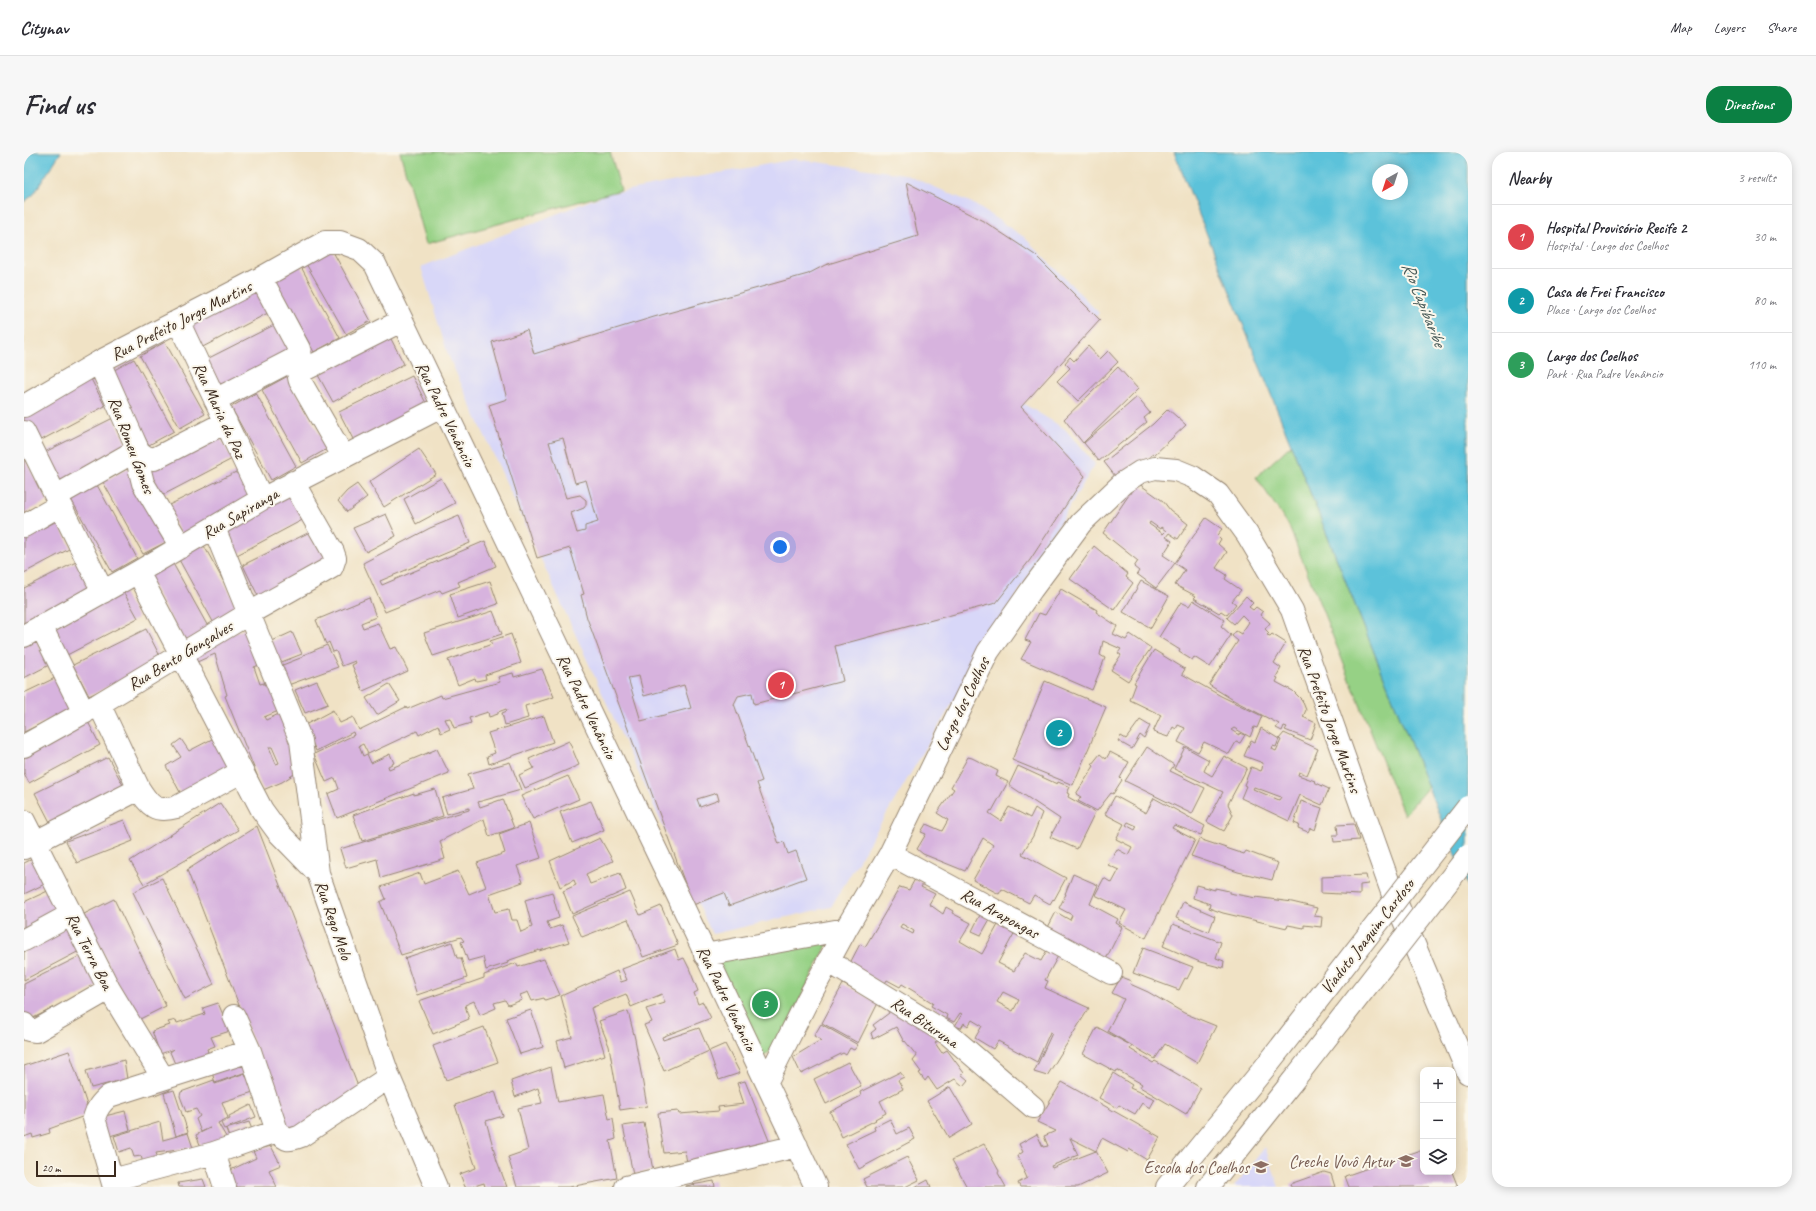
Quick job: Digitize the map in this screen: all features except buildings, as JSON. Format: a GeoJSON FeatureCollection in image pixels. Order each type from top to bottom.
{"type":"FeatureCollection","features":[{"type":"Feature","properties":{"kind":"street","name":"Rua Prefeito Jorge Martins"},"geometry":{"type":"LineString","coordinates":[[24,406],[99,362],[261,278],[325,242],[340,242]]}},
{"type":"Feature","properties":{"kind":"street","name":"Rua Padre Venâncio"},"geometry":{"type":"LineString","coordinates":[[340,242],[359,249],[375,264],[401,321],[674,887],[705,955],[767,1081],[816,1187]]}},
{"type":"Feature","properties":{"kind":"street"},"geometry":{"type":"LineString","coordinates":[[261,278],[296,341],[300,382],[343,456]]}},
{"type":"Feature","properties":{"kind":"street"},"geometry":{"type":"LineString","coordinates":[[215,400],[401,321]]}},
{"type":"Feature","properties":{"kind":"street","name":"Rua Maria da Paz"},"geometry":{"type":"LineString","coordinates":[[178,322],[262,500]]}},
{"type":"Feature","properties":{"kind":"street","name":"Rua Romeu Gomes"},"geometry":{"type":"LineString","coordinates":[[99,362],[139,452],[139,467],[144,483],[181,547]]}},
{"type":"Feature","properties":{"kind":"street","name":"Rua Sapiranga"},"geometry":{"type":"LineString","coordinates":[[241,772],[177,807],[165,810],[154,808],[139,789],[91,709],[33,631],[104,592],[294,482],[442,406]]}},
{"type":"Feature","properties":{"kind":"street"},"geometry":{"type":"LineString","coordinates":[[24,526],[58,501],[130,454],[139,452],[146,457],[154,459],[226,422]]}},
{"type":"Feature","properties":{"kind":"street"},"geometry":{"type":"LineString","coordinates":[[24,432],[104,592]]}},
{"type":"Feature","properties":{"kind":"street","name":"Rua Prefeito Jorge Martins"},"geometry":{"type":"LineString","coordinates":[[1107,498],[1140,472],[1155,468],[1176,470],[1193,477],[1218,494],[1247,534],[1292,610],[1392,892],[1468,1073]]}},
{"type":"Feature","properties":{"kind":"street","name":"Rua Bento Gonçalves"},"geometry":{"type":"LineString","coordinates":[[24,746],[91,709],[248,614],[329,570],[334,564],[335,558],[333,552],[294,482]]}},
{"type":"Feature","properties":{"kind":"street","name":"Largo dos Coelhos"},"geometry":{"type":"LineString","coordinates":[[767,1081],[828,961],[890,854],[988,652],[1081,523],[1107,498]]}},
{"type":"Feature","properties":{"kind":"street"},"geometry":{"type":"LineString","coordinates":[[214,528],[301,741],[318,873]]}},
{"type":"Feature","properties":{"kind":"street","name":"Rua Rego Melo"},"geometry":{"type":"LineString","coordinates":[[138,572],[241,772],[266,816],[278,832],[318,873],[389,1077],[436,1187]]}},
{"type":"Feature","properties":{"kind":"street"},"geometry":{"type":"LineString","coordinates":[[29,845],[139,789]]}},
{"type":"Feature","properties":{"kind":"street","name":"Viaduto Joaquim Cardoso"},"geometry":{"type":"LineString","coordinates":[[1167,1187],[1266,1065],[1468,807]]}},
{"type":"Feature","properties":{"kind":"street","name":"Rua Terra Boa"},"geometry":{"type":"LineString","coordinates":[[24,821],[29,845],[72,914],[109,989],[163,1078]]}},
{"type":"Feature","properties":{"kind":"street","name":"Rua Arapongas"},"geometry":{"type":"LineString","coordinates":[[890,854],[1111,973]]}},
{"type":"Feature","properties":{"kind":"street","name":"Viaduto Joaquim Cardoso"},"geometry":{"type":"LineString","coordinates":[[1208,1187],[1468,856]]}},
{"type":"Feature","properties":{"kind":"street"},"geometry":{"type":"LineString","coordinates":[[24,940],[72,914]]}},
{"type":"Feature","properties":{"kind":"street"},"geometry":{"type":"LineString","coordinates":[[705,955],[846,928]]}},
{"type":"Feature","properties":{"kind":"street","name":"Rua Bituruna"},"geometry":{"type":"LineString","coordinates":[[828,961],[948,1034],[1033,1107]]}},
{"type":"Feature","properties":{"kind":"street"},"geometry":{"type":"LineString","coordinates":[[26,1027],[36,1031],[109,989]]}},
{"type":"Feature","properties":{"kind":"street"},"geometry":{"type":"LineString","coordinates":[[234,1016],[250,1051],[277,1131],[284,1138],[291,1140],[301,1136],[389,1077]]}},
{"type":"Feature","properties":{"kind":"street"},"geometry":{"type":"LineString","coordinates":[[250,1051],[108,1096],[96,1110],[94,1118],[113,1183],[214,1153],[277,1131]]}},
{"type":"Feature","properties":{"kind":"street"},"geometry":{"type":"LineString","coordinates":[[626,1187],[797,1146]]}},
{"type":"Feature","properties":{"kind":"street"},"geometry":{"type":"LineString","coordinates":[[214,1153],[225,1187]]}},
{"type":"Feature","properties":{"kind":"shaded area"},"geometry":{"type":"Polygon","coordinates":[[[795,159],[904,174],[972,203],[1024,237],[1099,313],[1024,404],[1065,429],[1095,464],[831,907],[712,934],[448,355],[421,267],[607,194],[795,159]]]}},
{"type":"Feature","properties":{"kind":"shaded area","name":"Escola dos Coelhos"},"geometry":{"type":"Polygon","coordinates":[[[1265,1147],[1279,1187],[1234,1187],[1265,1147]]]}},
{"type":"Feature","properties":{"kind":"green space"},"geometry":{"type":"Polygon","coordinates":[[[400,152],[610,152],[621,190],[426,244],[400,152]]]}},
{"type":"Feature","properties":{"kind":"green space"},"geometry":{"type":"Polygon","coordinates":[[[1291,445],[1428,787],[1404,815],[1288,524],[1256,477],[1291,445]]]}},
{"type":"Feature","properties":{"kind":"green space"},"geometry":{"type":"Polygon","coordinates":[[[833,933],[777,1046],[755,1063],[710,962],[833,933]]]}},
{"type":"Feature","properties":{"kind":"water"},"geometry":{"type":"Polygon","coordinates":[[[24,152],[61,152],[33,195],[24,202],[24,152]]]}},
{"type":"Feature","properties":{"kind":"water","name":"Rio Capibaribe"},"geometry":{"type":"Polygon","coordinates":[[[1174,152],[1468,152],[1468,887],[1174,152]]]}},
{"type":"Feature","properties":{"kind":"place","name":"Hospital Provisório Recife 2"},"geometry":{"type":"Point","coordinates":[781,685]}},
{"type":"Feature","properties":{"kind":"place","name":"Casa de Frei Francisco"},"geometry":{"type":"Point","coordinates":[1059,733]}},
{"type":"Feature","properties":{"kind":"place","name":"Largo dos Coelhos"},"geometry":{"type":"Point","coordinates":[765,1004]}},
{"type":"Feature","properties":{"kind":"place","name":"Creche Vovô Artur"},"geometry":{"type":"Point","coordinates":[1406,1161]}},
{"type":"Feature","properties":{"kind":"place","name":"Escola dos Coelhos"},"geometry":{"type":"Point","coordinates":[1261,1167]}}]}
